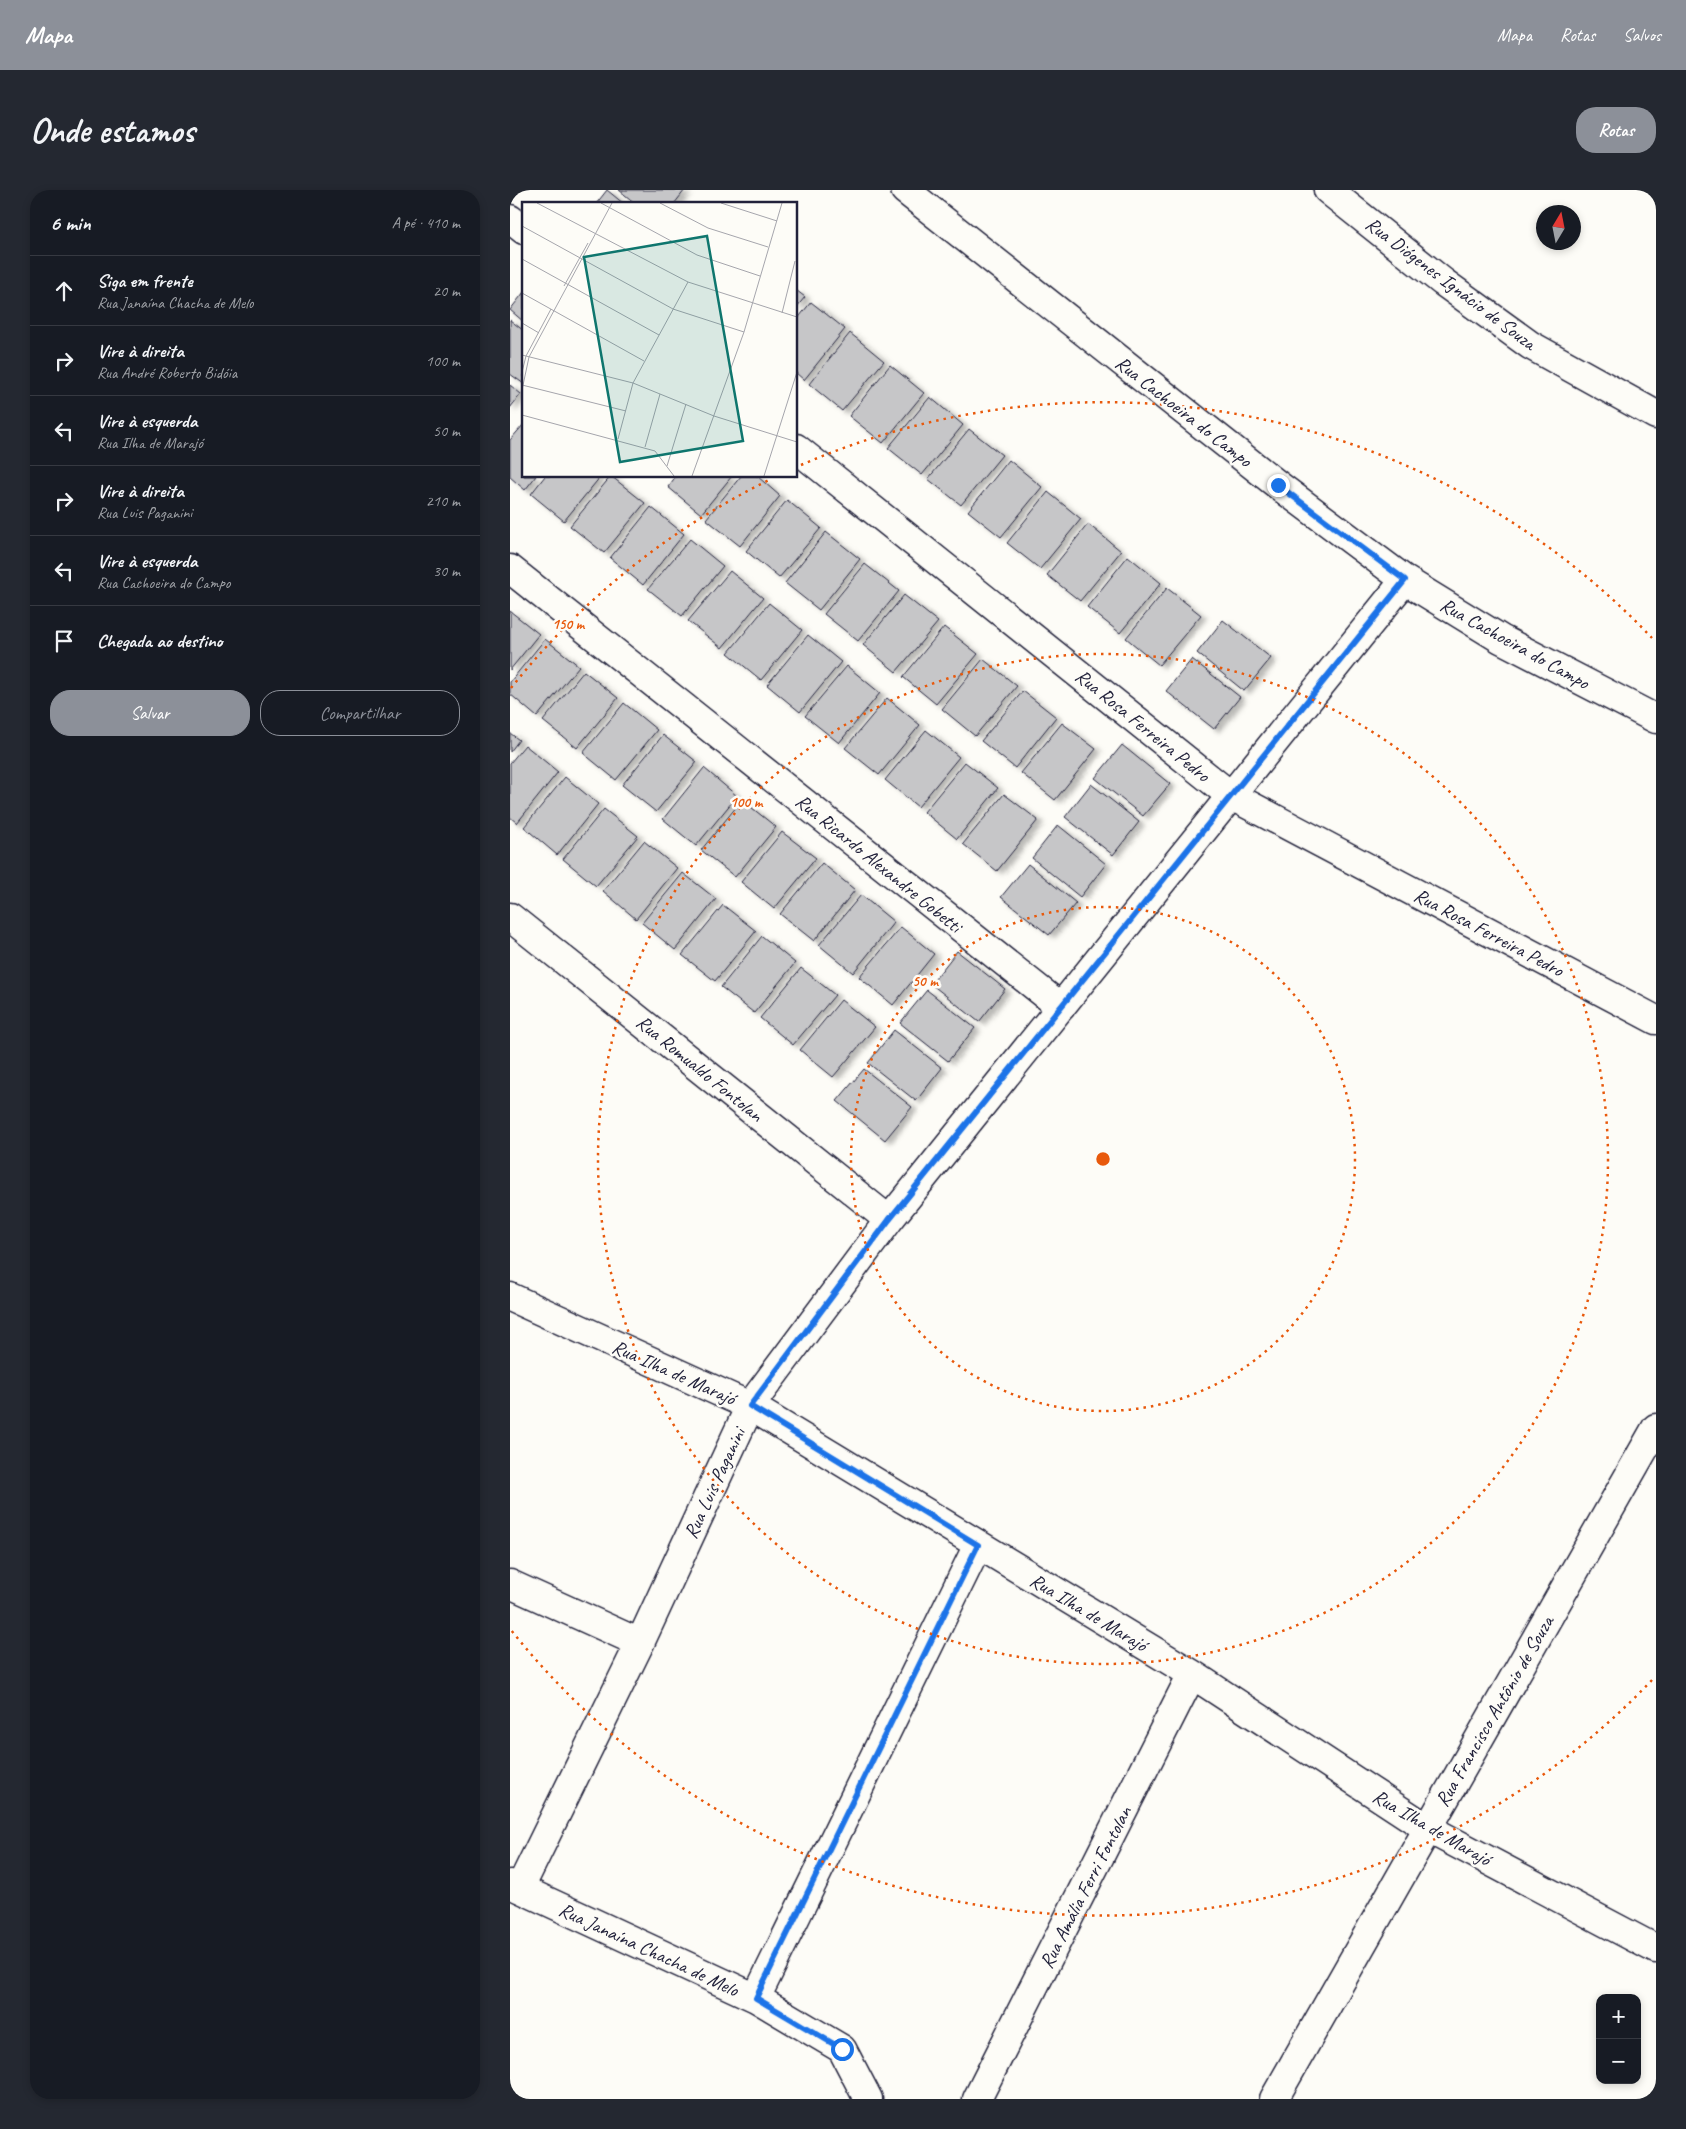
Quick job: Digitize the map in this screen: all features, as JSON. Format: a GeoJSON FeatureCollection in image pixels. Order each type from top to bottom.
{"type":"FeatureCollection","features":[{"type":"Feature","properties":{"kind":"street","name":"Rua Cachoeira do Campo"},"geometry":{"type":"LineString","coordinates":[[905,190],[1278,485],[1405,580],[1501,639],[1656,719]]}},
{"type":"Feature","properties":{"kind":"street","name":"Rua Diógenes Ignácio de Souza"},"geometry":{"type":"LineString","coordinates":[[1328,190],[1443,282],[1530,345],[1656,415]]}},
{"type":"Feature","properties":{"kind":"street"},"geometry":{"type":"LineString","coordinates":[[510,219],[522,228]]}},
{"type":"Feature","properties":{"kind":"street","name":"Rua Rosa Ferreira Pedro"},"geometry":{"type":"LineString","coordinates":[[798,450],[1230,795],[1656,1020]]}},
{"type":"Feature","properties":{"kind":"street","name":"Rua Ricardo Alexandre Gobetti"},"geometry":{"type":"LineString","coordinates":[[510,569],[1061,1007]]}},
{"type":"Feature","properties":{"kind":"street","name":"Rua Luis Paganini"},"geometry":{"type":"LineString","coordinates":[[515,1886],[640,1642],[750,1406],[889,1220],[1405,580]]}},
{"type":"Feature","properties":{"kind":"street","name":"Rua Romualdo Fontolan"},"geometry":{"type":"LineString","coordinates":[[510,916],[889,1220]]}},
{"type":"Feature","properties":{"kind":"street","name":"Rua Ilha de Marajó"},"geometry":{"type":"LineString","coordinates":[[510,1297],[750,1406],[1192,1674],[1427,1828],[1656,1949]]}},
{"type":"Feature","properties":{"kind":"street","name":"Rua Francisco Antônio de Souza"},"geometry":{"type":"LineString","coordinates":[[1274,2099],[1656,1428]]}},
{"type":"Feature","properties":{"kind":"street"},"geometry":{"type":"LineString","coordinates":[[756,1998],[978,1545]]}},
{"type":"Feature","properties":{"kind":"street"},"geometry":{"type":"LineString","coordinates":[[510,1584],[640,1642]]}},
{"type":"Feature","properties":{"kind":"street","name":"Rua Amália Ferri Fontolan"},"geometry":{"type":"LineString","coordinates":[[977,2099],[1192,1674]]}},
{"type":"Feature","properties":{"kind":"street","name":"Rua Janaína Chacha de Melo"},"geometry":{"type":"LineString","coordinates":[[515,1886],[756,1998],[842,2049],[868,2099]]}},
{"type":"Feature","properties":{"kind":"building"},"geometry":{"type":"Polygon","coordinates":[[[607,190],[622,202],[598,202],[607,190]]]}},
{"type":"Feature","properties":{"kind":"building"},"geometry":{"type":"Polygon","coordinates":[[[619,190],[685,190],[676,202],[634,202],[619,190]]]}},
{"type":"Feature","properties":{"kind":"building"},"geometry":{"type":"Polygon","coordinates":[[[798,292],[805,297],[798,306],[798,292]]]}},
{"type":"Feature","properties":{"kind":"building"},"geometry":{"type":"Polygon","coordinates":[[[522,295],[522,320],[510,310],[522,295]]]}},
{"type":"Feature","properties":{"kind":"building"},"geometry":{"type":"Polygon","coordinates":[[[811,302],[845,329],[804,380],[798,375],[798,318],[811,302]]]}},
{"type":"Feature","properties":{"kind":"building"},"geometry":{"type":"Polygon","coordinates":[[[510,320],[522,329],[522,383],[510,374],[510,320]]]}},
{"type":"Feature","properties":{"kind":"building"},"geometry":{"type":"Polygon","coordinates":[[[850,333],[884,361],[842,411],[809,384],[850,333]]]}},
{"type":"Feature","properties":{"kind":"building"},"geometry":{"type":"Polygon","coordinates":[[[890,365],[924,393],[883,443],[849,416],[890,365]]]}},
{"type":"Feature","properties":{"kind":"building"},"geometry":{"type":"Polygon","coordinates":[[[510,385],[521,394],[510,408],[510,385]]]}},
{"type":"Feature","properties":{"kind":"building"},"geometry":{"type":"Polygon","coordinates":[[[930,397],[963,425],[922,475],[888,448],[930,397]]]}},
{"type":"Feature","properties":{"kind":"building"},"geometry":{"type":"Polygon","coordinates":[[[522,426],[522,478],[534,478],[525,490],[510,477],[510,440],[522,426]]]}},
{"type":"Feature","properties":{"kind":"building"},"geometry":{"type":"Polygon","coordinates":[[[969,429],[1002,455],[961,505],[928,479],[969,429]]]}},
{"type":"Feature","properties":{"kind":"building"},"geometry":{"type":"Polygon","coordinates":[[[1009,460],[1042,487],[1001,537],[968,511],[1009,460]]]}},
{"type":"Feature","properties":{"kind":"building"},"geometry":{"type":"Polygon","coordinates":[[[543,478],[599,478],[564,521],[531,494],[543,478]]]}},
{"type":"Feature","properties":{"kind":"building"},"geometry":{"type":"Polygon","coordinates":[[[609,478],[614,478],[645,503],[604,553],[570,526],[609,478]]]}},
{"type":"Feature","properties":{"kind":"building"},"geometry":{"type":"Polygon","coordinates":[[[675,478],[730,478],[701,514],[668,487],[675,478]]]}},
{"type":"Feature","properties":{"kind":"building"},"geometry":{"type":"Polygon","coordinates":[[[739,478],[759,478],[780,496],[740,546],[706,519],[739,478]]]}},
{"type":"Feature","properties":{"kind":"building"},"geometry":{"type":"Polygon","coordinates":[[[1048,492],[1081,519],[1040,569],[1007,543],[1048,492]]]}},
{"type":"Feature","properties":{"kind":"building"},"geometry":{"type":"Polygon","coordinates":[[[787,500],[821,528],[779,578],[746,551],[787,500]]]}},
{"type":"Feature","properties":{"kind":"building"},"geometry":{"type":"Polygon","coordinates":[[[651,507],[684,534],[643,585],[610,558],[651,507]]]}},
{"type":"Feature","properties":{"kind":"building"},"geometry":{"type":"Polygon","coordinates":[[[1088,524],[1121,551],[1080,601],[1047,575],[1088,524]]]}},
{"type":"Feature","properties":{"kind":"building"},"geometry":{"type":"Polygon","coordinates":[[[826,532],[860,559],[819,610],[785,583],[826,532]]]}},
{"type":"Feature","properties":{"kind":"building"},"geometry":{"type":"Polygon","coordinates":[[[690,539],[723,566],[682,616],[648,589],[690,539]]]}},
{"type":"Feature","properties":{"kind":"building"},"geometry":{"type":"Polygon","coordinates":[[[1128,556],[1161,583],[1120,633],[1087,607],[1128,556]]]}},
{"type":"Feature","properties":{"kind":"building"},"geometry":{"type":"Polygon","coordinates":[[[865,564],[899,591],[858,641],[824,614],[865,564]]]}},
{"type":"Feature","properties":{"kind":"building"},"geometry":{"type":"Polygon","coordinates":[[[730,571],[763,598],[722,648],[688,621],[730,571]]]}},
{"type":"Feature","properties":{"kind":"building"},"geometry":{"type":"Polygon","coordinates":[[[1167,588],[1201,615],[1159,665],[1126,638],[1167,588]]]}},
{"type":"Feature","properties":{"kind":"building"},"geometry":{"type":"Polygon","coordinates":[[[904,595],[938,622],[896,672],[863,645],[904,595]]]}},
{"type":"Feature","properties":{"kind":"building"},"geometry":{"type":"Polygon","coordinates":[[[769,603],[802,630],[761,680],[728,653],[769,603]]]}},
{"type":"Feature","properties":{"kind":"building"},"geometry":{"type":"Polygon","coordinates":[[[510,611],[539,634],[510,670],[510,611]]]}},
{"type":"Feature","properties":{"kind":"building"},"geometry":{"type":"Polygon","coordinates":[[[1223,620],[1271,658],[1244,691],[1197,653],[1223,620]]]}},
{"type":"Feature","properties":{"kind":"building"},"geometry":{"type":"Polygon","coordinates":[[[944,627],[978,654],[936,704],[903,677],[944,627]]]}},
{"type":"Feature","properties":{"kind":"building"},"geometry":{"type":"Polygon","coordinates":[[[808,635],[841,662],[800,712],[767,685],[808,635]]]}},
{"type":"Feature","properties":{"kind":"building"},"geometry":{"type":"Polygon","coordinates":[[[545,639],[579,666],[537,717],[510,694],[510,682],[545,639]]]}},
{"type":"Feature","properties":{"kind":"building"},"geometry":{"type":"Polygon","coordinates":[[[983,659],[1017,686],[975,736],[942,709],[983,659]]]}},
{"type":"Feature","properties":{"kind":"building"},"geometry":{"type":"Polygon","coordinates":[[[1192,659],[1240,697],[1214,729],[1166,691],[1192,659]]]}},
{"type":"Feature","properties":{"kind":"building"},"geometry":{"type":"Polygon","coordinates":[[[847,666],[880,693],[839,743],[805,716],[847,666]]]}},
{"type":"Feature","properties":{"kind":"building"},"geometry":{"type":"Polygon","coordinates":[[[584,671],[618,698],[577,748],[543,721],[584,671]]]}},
{"type":"Feature","properties":{"kind":"building"},"geometry":{"type":"Polygon","coordinates":[[[1023,691],[1056,717],[1015,768],[981,741],[1023,691]]]}},
{"type":"Feature","properties":{"kind":"building"},"geometry":{"type":"Polygon","coordinates":[[[887,698],[920,725],[879,775],[845,748],[887,698]]]}},
{"type":"Feature","properties":{"kind":"building"},"geometry":{"type":"Polygon","coordinates":[[[624,703],[657,730],[616,780],[583,753],[624,703]]]}},
{"type":"Feature","properties":{"kind":"building"},"geometry":{"type":"Polygon","coordinates":[[[1062,723],[1096,749],[1055,800],[1021,773],[1062,723]]]}},
{"type":"Feature","properties":{"kind":"building"},"geometry":{"type":"Polygon","coordinates":[[[926,730],[959,757],[918,807],[885,780],[926,730]]]}},
{"type":"Feature","properties":{"kind":"building"},"geometry":{"type":"Polygon","coordinates":[[[510,733],[519,740],[510,752],[510,733]]]}},
{"type":"Feature","properties":{"kind":"building"},"geometry":{"type":"Polygon","coordinates":[[[663,735],[697,762],[656,812],[622,785],[663,735]]]}},
{"type":"Feature","properties":{"kind":"building"},"geometry":{"type":"Polygon","coordinates":[[[525,745],[558,772],[517,823],[510,817],[510,763],[525,745]]]}},
{"type":"Feature","properties":{"kind":"building"},"geometry":{"type":"Polygon","coordinates":[[[1122,745],[1170,784],[1143,816],[1095,778],[1122,745]]]}},
{"type":"Feature","properties":{"kind":"building"},"geometry":{"type":"Polygon","coordinates":[[[965,762],[998,788],[957,839],[924,812],[965,762]]]}},
{"type":"Feature","properties":{"kind":"building"},"geometry":{"type":"Polygon","coordinates":[[[704,768],[737,796],[696,846],[663,819],[704,768]]]}},
{"type":"Feature","properties":{"kind":"building"},"geometry":{"type":"Polygon","coordinates":[[[565,777],[598,804],[557,855],[524,827],[565,777]]]}},
{"type":"Feature","properties":{"kind":"building"},"geometry":{"type":"Polygon","coordinates":[[[1091,784],[1139,822],[1113,855],[1065,817],[1091,784]]]}},
{"type":"Feature","properties":{"kind":"building"},"geometry":{"type":"Polygon","coordinates":[[[1004,794],[1038,820],[997,871],[963,844],[1004,794]]]}},
{"type":"Feature","properties":{"kind":"building"},"geometry":{"type":"Polygon","coordinates":[[[742,800],[776,827],[735,877],[701,850],[742,800]]]}},
{"type":"Feature","properties":{"kind":"building"},"geometry":{"type":"Polygon","coordinates":[[[604,809],[638,836],[596,886],[563,859],[604,809]]]}},
{"type":"Feature","properties":{"kind":"building"},"geometry":{"type":"Polygon","coordinates":[[[1058,825],[1106,864],[1080,897],[1032,858],[1058,825]]]}},
{"type":"Feature","properties":{"kind":"building"},"geometry":{"type":"Polygon","coordinates":[[[782,832],[816,858],[774,909],[741,882],[782,832]]]}},
{"type":"Feature","properties":{"kind":"building"},"geometry":{"type":"Polygon","coordinates":[[[644,841],[677,868],[636,919],[603,891],[644,841]]]}},
{"type":"Feature","properties":{"kind":"building"},"geometry":{"type":"Polygon","coordinates":[[[822,863],[855,890],[814,941],[780,914],[822,863]]]}},
{"type":"Feature","properties":{"kind":"building"},"geometry":{"type":"Polygon","coordinates":[[[1028,864],[1076,903],[1049,935],[1001,897],[1028,864]]]}},
{"type":"Feature","properties":{"kind":"building"},"geometry":{"type":"Polygon","coordinates":[[[683,873],[716,899],[675,950],[642,923],[683,873]]]}},
{"type":"Feature","properties":{"kind":"building"},"geometry":{"type":"Polygon","coordinates":[[[861,895],[894,922],[853,973],[819,945],[861,895]]]}},
{"type":"Feature","properties":{"kind":"building"},"geometry":{"type":"Polygon","coordinates":[[[723,905],[756,931],[715,981],[682,955],[723,905]]]}},
{"type":"Feature","properties":{"kind":"building"},"geometry":{"type":"Polygon","coordinates":[[[901,927],[934,954],[893,1005],[859,977],[901,927]]]}},
{"type":"Feature","properties":{"kind":"building"},"geometry":{"type":"Polygon","coordinates":[[[762,936],[795,963],[754,1013],[721,987],[762,936]]]}},
{"type":"Feature","properties":{"kind":"building"},"geometry":{"type":"Polygon","coordinates":[[[957,951],[1005,989],[979,1022],[931,984],[957,951]]]}},
{"type":"Feature","properties":{"kind":"building"},"geometry":{"type":"Polygon","coordinates":[[[801,968],[835,995],[793,1045],[760,1018],[801,968]]]}},
{"type":"Feature","properties":{"kind":"building"},"geometry":{"type":"Polygon","coordinates":[[[927,990],[975,1028],[948,1061],[900,1023],[927,990]]]}},
{"type":"Feature","properties":{"kind":"building"},"geometry":{"type":"Polygon","coordinates":[[[841,1000],[875,1027],[833,1077],[800,1050],[841,1000]]]}},
{"type":"Feature","properties":{"kind":"building"},"geometry":{"type":"Polygon","coordinates":[[[894,1030],[942,1068],[916,1101],[868,1063],[894,1030]]]}},
{"type":"Feature","properties":{"kind":"building"},"geometry":{"type":"Polygon","coordinates":[[[864,1069],[912,1107],[885,1140],[837,1101],[864,1069]]]}},
{"type":"Feature","properties":{"kind":"route"},"geometry":{"type":"LineString","coordinates":[[842,2049],[756,1998],[978,1545],[750,1406],[889,1220],[1405,580],[1278,485]]}}]}
